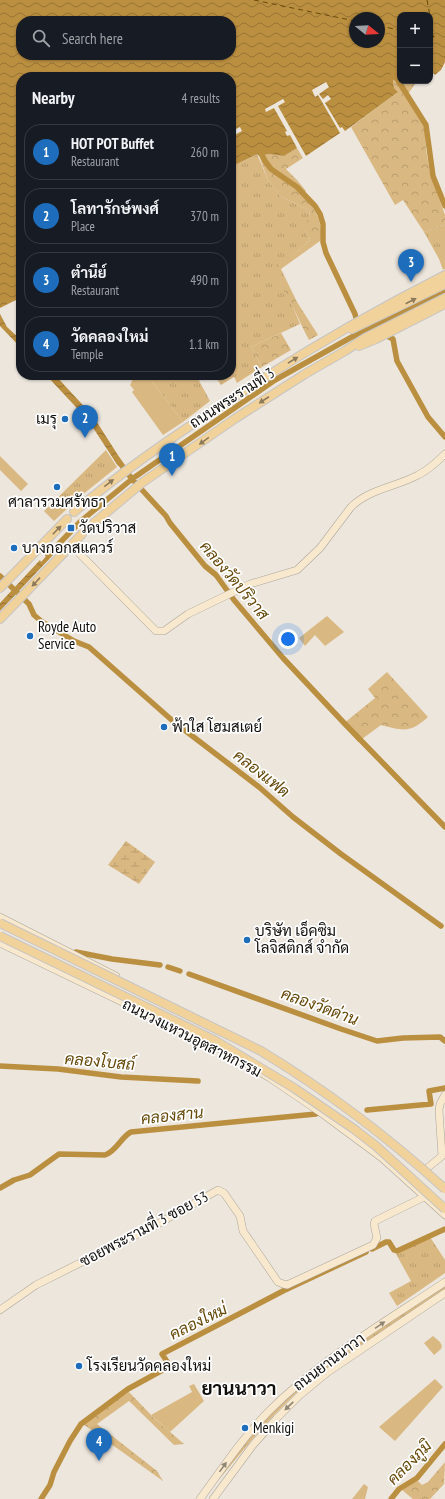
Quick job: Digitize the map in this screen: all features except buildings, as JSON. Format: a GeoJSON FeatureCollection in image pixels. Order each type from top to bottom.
{"type":"FeatureCollection","features":[{"type":"Feature","properties":{"kind":"main road","name":"ถนนพระรามที่ 3"},"geometry":{"type":"LineString","coordinates":[[74,512],[125,470],[182,430],[272,372],[445,275]]}},
{"type":"Feature","properties":{"kind":"main road","name":"ถนนพระรามที่ 3"},"geometry":{"type":"LineString","coordinates":[[361,322],[445,284]]}},
{"type":"Feature","properties":{"kind":"main road","name":"ถนนพระรามที่ 3"},"geometry":{"type":"LineString","coordinates":[[375,336],[445,298]]}},
{"type":"Feature","properties":{"kind":"main road","name":"ถนนพระรามที่ 3"},"geometry":{"type":"LineString","coordinates":[[0,619],[85,531],[143,482],[236,418],[305,374],[346,351],[358,342],[396,329],[445,304]]}},
{"type":"Feature","properties":{"kind":"main road"},"geometry":{"type":"LineString","coordinates":[[71,545],[156,632],[164,631],[188,614],[250,584],[297,570],[320,548],[357,501],[366,495],[418,475],[445,454]]}},
{"type":"Feature","properties":{"kind":"main road"},"geometry":{"type":"LineString","coordinates":[[1,587],[67,519]]}},
{"type":"Feature","properties":{"kind":"main road","name":"ถนนวงแหวนอุตสาหกรรม"},"geometry":{"type":"LineString","coordinates":[[0,917],[277,1058],[329,1092],[378,1128],[426,1169],[445,1188]]}},
{"type":"Feature","properties":{"kind":"main road","name":"ถนนวงแหวนอุตสาหกรรม"},"geometry":{"type":"LineString","coordinates":[[0,923],[267,1055],[301,1075],[351,1110],[445,1188]]}},
{"type":"Feature","properties":{"kind":"main road","name":"ถนนวงแหวนอุตสาหกรรม"},"geometry":{"type":"LineString","coordinates":[[0,936],[214,1040],[294,1088],[376,1146],[445,1208]]}},
{"type":"Feature","properties":{"kind":"main road","name":"ถนนวงแหวนอุตสาหกรรม"},"geometry":{"type":"LineString","coordinates":[[0,943],[226,1052],[270,1078],[320,1112],[376,1154],[445,1215]]}},
{"type":"Feature","properties":{"kind":"main road"},"geometry":{"type":"LineString","coordinates":[[152,1017],[159,1017],[164,1011],[166,1004],[161,998]]}},
{"type":"Feature","properties":{"kind":"main road"},"geometry":{"type":"LineString","coordinates":[[426,1169],[442,1156],[440,1104],[445,1095]]}},
{"type":"Feature","properties":{"kind":"main road","name":"ซอยพระรามที่ 3 ซอย 53"},"geometry":{"type":"LineString","coordinates":[[0,1310],[36,1285],[154,1226],[218,1190],[224,1193],[240,1216],[243,1231],[278,1282],[288,1285],[373,1245],[377,1238],[374,1224],[375,1221],[424,1197]]}},
{"type":"Feature","properties":{"kind":"main road","name":"ถนนยานนาวา"},"geometry":{"type":"LineString","coordinates":[[200,1499],[253,1428],[294,1388],[347,1348],[445,1282]]}},
{"type":"Feature","properties":{"kind":"main road","name":"ถนนยานนาวา"},"geometry":{"type":"LineString","coordinates":[[213,1499],[270,1425],[300,1395],[328,1372],[445,1293]]}},
{"type":"Feature","properties":{"kind":"main road"},"geometry":{"type":"LineString","coordinates":[[208,1499],[214,1492],[218,1492]]}},
{"type":"Feature","properties":{"kind":"green space"},"geometry":{"type":"Polygon","coordinates":[[[397,75],[397,84],[415,84],[406,97],[425,126],[426,150],[430,173],[445,215],[445,224],[424,232],[403,200],[395,205],[351,127],[398,92],[394,88],[393,81],[397,75]]]}},
{"type":"Feature","properties":{"kind":"green space"},"geometry":{"type":"Polygon","coordinates":[[[297,148],[303,158],[286,169],[306,191],[301,195],[311,205],[317,215],[321,233],[320,241],[281,269],[297,302],[318,335],[309,340],[291,303],[278,281],[276,265],[298,251],[310,240],[305,231],[304,225],[310,217],[309,210],[280,196],[268,180],[259,156],[269,154],[284,156],[297,148]]]}},
{"type":"Feature","properties":{"kind":"green space"},"geometry":{"type":"Polygon","coordinates":[[[257,154],[268,180],[280,196],[309,210],[310,217],[305,231],[310,240],[298,251],[276,266],[300,324],[251,347],[262,367],[237,383],[236,380],[236,164],[257,154]]]}},
{"type":"Feature","properties":{"kind":"green space"},"geometry":{"type":"Polygon","coordinates":[[[445,224],[445,269],[443,270],[439,259],[424,232],[445,224]]]}},
{"type":"Feature","properties":{"kind":"green space"},"geometry":{"type":"Polygon","coordinates":[[[281,333],[291,350],[262,367],[251,347],[281,333]]]}},
{"type":"Feature","properties":{"kind":"green space"},"geometry":{"type":"Polygon","coordinates":[[[132,380],[151,380],[183,422],[163,435],[132,392],[134,390],[130,385],[132,380]]]}},
{"type":"Feature","properties":{"kind":"green space"},"geometry":{"type":"Polygon","coordinates":[[[151,380],[199,380],[210,401],[183,422],[151,380]]]}},
{"type":"Feature","properties":{"kind":"green space"},"geometry":{"type":"Polygon","coordinates":[[[218,380],[229,380],[221,385],[218,380]]]}},
{"type":"Feature","properties":{"kind":"green space"},"geometry":{"type":"Polygon","coordinates":[[[106,450],[117,467],[82,495],[54,521],[44,511],[106,450]]]}},
{"type":"Feature","properties":{"kind":"green space"},"geometry":{"type":"Polygon","coordinates":[[[0,456],[28,484],[21,491],[0,470],[0,456]]]}},
{"type":"Feature","properties":{"kind":"green space"},"geometry":{"type":"Polygon","coordinates":[[[327,616],[344,632],[325,646],[315,635],[305,646],[299,638],[327,616]]]}},
{"type":"Feature","properties":{"kind":"green space"},"geometry":{"type":"Polygon","coordinates":[[[387,672],[428,717],[416,726],[406,729],[396,729],[381,725],[358,742],[343,724],[375,698],[368,689],[387,672]]]}},
{"type":"Feature","properties":{"kind":"green space"},"geometry":{"type":"Polygon","coordinates":[[[126,841],[155,862],[139,884],[108,865],[126,841]]]}},
{"type":"Feature","properties":{"kind":"green space"},"geometry":{"type":"Polygon","coordinates":[[[430,1237],[445,1260],[445,1273],[397,1306],[389,1293],[411,1281],[396,1254],[430,1237]]]}},
{"type":"Feature","properties":{"kind":"green space"},"geometry":{"type":"Polygon","coordinates":[[[445,1285],[445,1289],[319,1375],[295,1394],[254,1437],[212,1488],[254,1431],[290,1395],[354,1345],[445,1285]]]}},
{"type":"Feature","properties":{"kind":"green space"},"geometry":{"type":"Polygon","coordinates":[[[433,1336],[442,1346],[441,1349],[434,1355],[424,1343],[433,1336]]]}},
{"type":"Feature","properties":{"kind":"green space"},"geometry":{"type":"Polygon","coordinates":[[[435,1379],[443,1387],[395,1441],[379,1427],[435,1379]]]}},
{"type":"Feature","properties":{"kind":"green space"},"geometry":{"type":"Polygon","coordinates":[[[194,1384],[204,1401],[170,1432],[151,1415],[192,1392],[189,1386],[194,1384]]]}},
{"type":"Feature","properties":{"kind":"green space"},"geometry":{"type":"Polygon","coordinates":[[[129,1392],[154,1418],[184,1444],[174,1445],[129,1401],[97,1424],[157,1471],[163,1481],[83,1424],[129,1392]]]}},
{"type":"Feature","properties":{"kind":"green space"},"geometry":{"type":"Polygon","coordinates":[[[445,1462],[444,1484],[430,1499],[413,1499],[402,1490],[417,1480],[422,1485],[428,1482],[445,1462]]]}},
{"type":"Feature","properties":{"kind":"green space"},"geometry":{"type":"Polygon","coordinates":[[[364,1484],[368,1487],[365,1499],[352,1499],[364,1484]]]}},
{"type":"Feature","properties":{"kind":"water"},"geometry":{"type":"Polygon","coordinates":[[[0,0],[445,0],[445,62],[441,70],[435,75],[433,73],[433,12],[397,12],[397,75],[393,81],[394,88],[398,92],[345,131],[342,127],[340,128],[325,103],[331,99],[328,95],[323,99],[319,94],[329,87],[326,82],[312,90],[315,97],[318,95],[340,133],[306,156],[278,106],[285,102],[283,99],[265,109],[266,112],[274,108],[287,131],[285,132],[287,136],[290,135],[297,148],[284,156],[269,154],[259,156],[257,154],[236,164],[236,134],[242,131],[240,127],[236,129],[236,72],[16,72],[16,300],[0,308],[0,0]]]}},
{"type":"Feature","properties":{"kind":"water"},"geometry":{"type":"Polygon","coordinates":[[[0,314],[7,327],[16,335],[16,343],[0,326],[0,314]]]}},
{"type":"Feature","properties":{"kind":"water"},"geometry":{"type":"Polygon","coordinates":[[[51,380],[60,380],[93,416],[123,463],[118,466],[88,420],[51,380]]]}},
{"type":"Feature","properties":{"kind":"water"},"geometry":{"type":"Polygon","coordinates":[[[52,550],[55,553],[0,611],[0,603],[40,560],[41,562],[52,550]]]}},
{"type":"Feature","properties":{"kind":"waterway"},"geometry":{"type":"LineString","coordinates":[[392,71],[426,125],[433,176],[445,206]]}},
{"type":"Feature","properties":{"kind":"waterway"},"geometry":{"type":"LineString","coordinates":[[259,149],[271,169],[297,187],[315,206],[320,214],[323,224],[323,242],[326,253],[356,318],[362,322]]}},
{"type":"Feature","properties":{"kind":"waterway"},"geometry":{"type":"LineString","coordinates":[[48,555],[81,521],[132,479],[275,380],[350,338],[445,290]]}},
{"type":"Feature","properties":{"kind":"waterway"},"geometry":{"type":"LineString","coordinates":[[383,334],[393,339],[397,361],[428,417],[445,437]]}},
{"type":"Feature","properties":{"kind":"waterway","name":"คลองวัดปริวาส"},"geometry":{"type":"LineString","coordinates":[[117,459],[132,479],[166,516],[205,566],[216,575],[234,600],[283,658],[445,827]]}},
{"type":"Feature","properties":{"kind":"waterway","name":"คลองแฟด"},"geometry":{"type":"LineString","coordinates":[[0,576],[29,604],[34,615],[41,621],[74,641],[89,647],[174,722],[259,787],[293,817],[341,854],[441,926]]}},
{"type":"Feature","properties":{"kind":"waterway","name":"คลองวัดด่าน"},"geometry":{"type":"LineString","coordinates":[[76,952],[112,959],[160,965]]}},
{"type":"Feature","properties":{"kind":"waterway","name":"คลองวัดด่าน"},"geometry":{"type":"LineString","coordinates":[[168,967],[180,971]]}},
{"type":"Feature","properties":{"kind":"waterway","name":"คลองวัดด่าน"},"geometry":{"type":"LineString","coordinates":[[189,974],[377,1041],[403,1038],[440,1037],[445,1041]]}},
{"type":"Feature","properties":{"kind":"waterway","name":"คลองโบสถ์"},"geometry":{"type":"LineString","coordinates":[[0,1066],[58,1069],[121,1077],[198,1081]]}},
{"type":"Feature","properties":{"kind":"waterway","name":"คลองสาน"},"geometry":{"type":"LineString","coordinates":[[367,1110],[431,1104],[429,1091],[445,1088]]}},
{"type":"Feature","properties":{"kind":"waterway","name":"คลองสาน"},"geometry":{"type":"LineString","coordinates":[[0,1188],[14,1180],[30,1175],[59,1154],[105,1155],[113,1151],[131,1132],[316,1114]]}},
{"type":"Feature","properties":{"kind":"waterway","name":"คลองใหม่"},"geometry":{"type":"LineString","coordinates":[[372,1249],[389,1242],[394,1250],[397,1251],[445,1229]]}},
{"type":"Feature","properties":{"kind":"waterway","name":"คลองใหม่"},"geometry":{"type":"LineString","coordinates":[[41,1499],[50,1485],[54,1472],[70,1441],[81,1424],[128,1389],[170,1366],[162,1354],[283,1291],[366,1252]]}},
{"type":"Feature","properties":{"kind":"waterway","name":"คลองภูมิ"},"geometry":{"type":"LineString","coordinates":[[391,1499],[399,1489],[417,1478],[445,1444]]}},
{"type":"Feature","properties":{"kind":"ferry route"},"geometry":{"type":"LineString","coordinates":[[254,0],[349,20]]}},
{"type":"Feature","properties":{"kind":"ferry route"},"geometry":{"type":"LineString","coordinates":[[427,0],[429,12]]}},
{"type":"Feature","properties":{"kind":"ferry route"},"geometry":{"type":"LineString","coordinates":[[385,27],[397,29]]}},
{"type":"Feature","properties":{"kind":"ferry route"},"geometry":{"type":"LineString","coordinates":[[433,32],[433,37]]}},
{"type":"Feature","properties":{"kind":"place","name":"ตำนีย์"},"geometry":{"type":"Point","coordinates":[411,282]}},
{"type":"Feature","properties":{"kind":"place","name":"เมรุ"},"geometry":{"type":"Point","coordinates":[65,419]}},
{"type":"Feature","properties":{"kind":"place","name":"โลทารักษ์พงศ์"},"geometry":{"type":"Point","coordinates":[85,438]}},
{"type":"Feature","properties":{"kind":"place","name":"HOT POT Buffet"},"geometry":{"type":"Point","coordinates":[172,476]}},
{"type":"Feature","properties":{"kind":"place","name":"ศาลารวมศรัทธา"},"geometry":{"type":"Point","coordinates":[57,487]}},
{"type":"Feature","properties":{"kind":"place","name":"วัดปริวาส"},"geometry":{"type":"Point","coordinates":[71,528]}},
{"type":"Feature","properties":{"kind":"place","name":"บางกอกสแควร์"},"geometry":{"type":"Point","coordinates":[14,548]}},
{"type":"Feature","properties":{"kind":"place","name":"Royde Auto Service"},"geometry":{"type":"Point","coordinates":[30,636]}},
{"type":"Feature","properties":{"kind":"place","name":"ฟ้าใส โฮมสเตย์"},"geometry":{"type":"Point","coordinates":[164,727]}},
{"type":"Feature","properties":{"kind":"place","name":"บริษัท เอ็คซิม โลจิสติกส์ จำกัด"},"geometry":{"type":"Point","coordinates":[247,940]}},
{"type":"Feature","properties":{"kind":"place","name":"โรงเรียนวัดคลองใหม่"},"geometry":{"type":"Point","coordinates":[79,1366]}},
{"type":"Feature","properties":{"kind":"place","name":"Menkigi"},"geometry":{"type":"Point","coordinates":[245,1428]}},
{"type":"Feature","properties":{"kind":"place","name":"วัดคลองใหม่"},"geometry":{"type":"Point","coordinates":[99,1461]}},
{"type":"Feature","properties":{"kind":"district","name":"ยานนาวา"},"geometry":{"type":"Point","coordinates":[239,1388]}}]}
